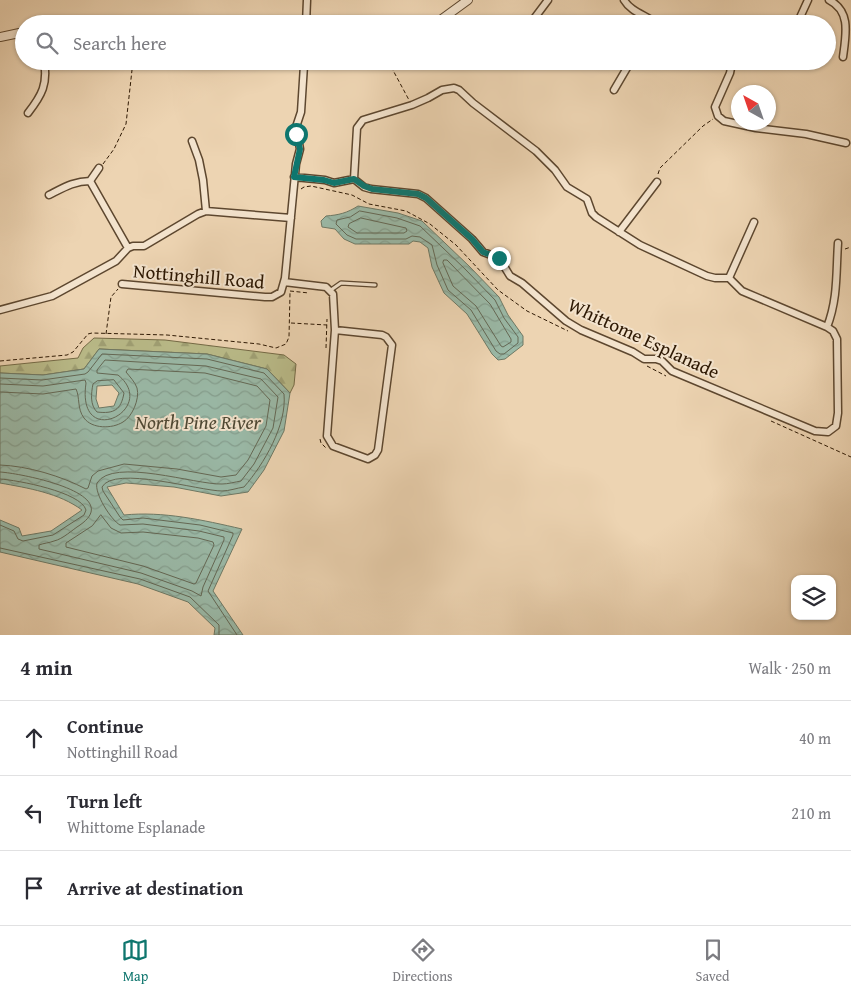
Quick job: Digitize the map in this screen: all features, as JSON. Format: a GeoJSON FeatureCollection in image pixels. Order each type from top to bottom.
{"type":"FeatureCollection","features":[{"type":"Feature","properties":{"kind":"street"},"geometry":{"type":"LineString","coordinates":[[306,15],[307,0]]}},
{"type":"Feature","properties":{"kind":"street"},"geometry":{"type":"LineString","coordinates":[[449,15],[468,0]]}},
{"type":"Feature","properties":{"kind":"street"},"geometry":{"type":"LineString","coordinates":[[537,15],[548,0]]}},
{"type":"Feature","properties":{"kind":"street"},"geometry":{"type":"LineString","coordinates":[[624,0],[630,8],[642,15]]}},
{"type":"Feature","properties":{"kind":"street"},"geometry":{"type":"LineString","coordinates":[[801,15],[808,0]]}},
{"type":"Feature","properties":{"kind":"street"},"geometry":{"type":"LineString","coordinates":[[830,0],[844,10],[846,16],[844,57]]}},
{"type":"Feature","properties":{"kind":"street"},"geometry":{"type":"LineString","coordinates":[[0,37],[15,34]]}},
{"type":"Feature","properties":{"kind":"street"},"geometry":{"type":"LineString","coordinates":[[28,113],[43,92],[46,70]]}},
{"type":"Feature","properties":{"kind":"street","name":"Nottinghill Road"},"geometry":{"type":"LineString","coordinates":[[122,284],[272,297],[281,292],[288,282],[294,177],[300,149],[296,127],[301,112],[301,70]]}},
{"type":"Feature","properties":{"kind":"street"},"geometry":{"type":"LineString","coordinates":[[614,90],[626,70]]}},
{"type":"Feature","properties":{"kind":"street"},"geometry":{"type":"LineString","coordinates":[[731,70],[715,107],[718,116],[724,121],[732,124],[806,134],[846,143]]}},
{"type":"Feature","properties":{"kind":"street"},"geometry":{"type":"LineString","coordinates":[[294,177],[334,183],[354,179],[357,128],[359,124],[368,117],[412,105],[448,88],[459,90],[536,151],[555,170],[567,187],[587,199],[592,213],[596,217],[619,232],[640,245],[707,276],[729,278],[742,291],[827,327],[833,311],[835,298],[838,243]]}},
{"type":"Feature","properties":{"kind":"street"},"geometry":{"type":"LineString","coordinates":[[192,142],[199,160],[206,211]]}},
{"type":"Feature","properties":{"kind":"street"},"geometry":{"type":"LineString","coordinates":[[90,181],[99,168]]}},
{"type":"Feature","properties":{"kind":"street","name":"Whittome Esplanade"},"geometry":{"type":"LineString","coordinates":[[354,179],[372,189],[418,194],[426,198],[460,227],[483,252],[499,258],[510,276],[522,283],[557,315],[581,330],[633,352],[644,359],[662,361],[672,371],[816,431],[828,432],[836,426],[837,421],[836,340],[833,331],[827,327]]}},
{"type":"Feature","properties":{"kind":"street"},"geometry":{"type":"LineString","coordinates":[[49,196],[72,183],[90,181]]}},
{"type":"Feature","properties":{"kind":"street"},"geometry":{"type":"LineString","coordinates":[[90,181],[128,248]]}},
{"type":"Feature","properties":{"kind":"street"},"geometry":{"type":"LineString","coordinates":[[619,232],[657,182]]}},
{"type":"Feature","properties":{"kind":"street"},"geometry":{"type":"LineString","coordinates":[[0,310],[52,296],[116,261],[128,248],[144,246],[206,211],[291,218]]}},
{"type":"Feature","properties":{"kind":"street"},"geometry":{"type":"LineString","coordinates":[[729,278],[754,222]]}},
{"type":"Feature","properties":{"kind":"street"},"geometry":{"type":"LineString","coordinates":[[288,282],[326,287],[333,294],[330,321],[335,330],[327,436],[333,446],[368,459],[375,455],[378,450],[392,344],[382,335],[335,330]]}},
{"type":"Feature","properties":{"kind":"lane"},"geometry":{"type":"LineString","coordinates":[[330,290],[341,283],[375,285]]}},
{"type":"Feature","properties":{"kind":"path"},"geometry":{"type":"LineString","coordinates":[[99,168],[114,149],[126,124],[132,70]]}},
{"type":"Feature","properties":{"kind":"path"},"geometry":{"type":"LineString","coordinates":[[393,70],[412,105]]}},
{"type":"Feature","properties":{"kind":"path"},"geometry":{"type":"LineString","coordinates":[[657,182],[660,168],[703,126],[718,116]]}},
{"type":"Feature","properties":{"kind":"path"},"geometry":{"type":"LineString","coordinates":[[299,194],[304,187],[311,186],[352,195],[369,204],[406,211],[430,224],[456,245],[498,290],[527,311],[570,332]]}},
{"type":"Feature","properties":{"kind":"path"},"geometry":{"type":"LineString","coordinates":[[0,361],[67,355],[73,352],[88,334],[167,335],[260,344],[276,348],[286,344],[289,336],[290,291],[288,282]]}},
{"type":"Feature","properties":{"kind":"path"},"geometry":{"type":"LineString","coordinates":[[106,335],[110,298],[122,284]]}},
{"type":"Feature","properties":{"kind":"path"},"geometry":{"type":"LineString","coordinates":[[290,291],[314,293]]}},
{"type":"Feature","properties":{"kind":"path"},"geometry":{"type":"LineString","coordinates":[[326,349],[327,325],[330,321],[327,315]]}},
{"type":"Feature","properties":{"kind":"path"},"geometry":{"type":"LineString","coordinates":[[290,323],[327,325]]}},
{"type":"Feature","properties":{"kind":"path"},"geometry":{"type":"LineString","coordinates":[[644,365],[668,376]]}},
{"type":"Feature","properties":{"kind":"path"},"geometry":{"type":"LineString","coordinates":[[767,419],[851,457]]}},
{"type":"Feature","properties":{"kind":"path"},"geometry":{"type":"LineString","coordinates":[[320,438],[323,446],[330,451]]}},
{"type":"Feature","properties":{"kind":"green space"},"geometry":{"type":"Polygon","coordinates":[[[94,338],[165,340],[284,355],[296,364],[294,385],[290,393],[267,369],[207,354],[99,349],[84,369],[43,375],[0,373],[0,366],[78,358],[83,348],[94,338]]]}},
{"type":"Feature","properties":{"kind":"water"},"geometry":{"type":"Polygon","coordinates":[[[358,206],[398,213],[422,221],[499,297],[508,315],[523,336],[523,345],[505,359],[498,360],[492,354],[467,314],[444,293],[432,267],[428,248],[420,242],[413,241],[409,244],[355,244],[344,239],[335,229],[322,227],[321,221],[326,216],[343,213],[358,206]]]}},
{"type":"Feature","properties":{"kind":"water","name":"North Pine River"},"geometry":{"type":"Polygon","coordinates":[[[99,349],[207,354],[267,369],[290,393],[284,431],[264,470],[248,492],[221,496],[174,487],[126,483],[107,487],[124,515],[168,515],[242,529],[213,591],[243,635],[214,635],[215,628],[188,602],[138,584],[0,552],[0,520],[19,528],[22,536],[51,531],[82,510],[53,495],[0,483],[0,373],[43,375],[84,369],[99,349]],[[112,385],[97,386],[96,399],[99,408],[114,406],[119,393],[112,385]]]}},
{"type":"Feature","properties":{"kind":"route"},"geometry":{"type":"LineString","coordinates":[[296,134],[300,149],[294,177],[334,183],[354,179],[372,189],[418,194],[432,202],[472,239],[483,252],[499,258]]}}]}
